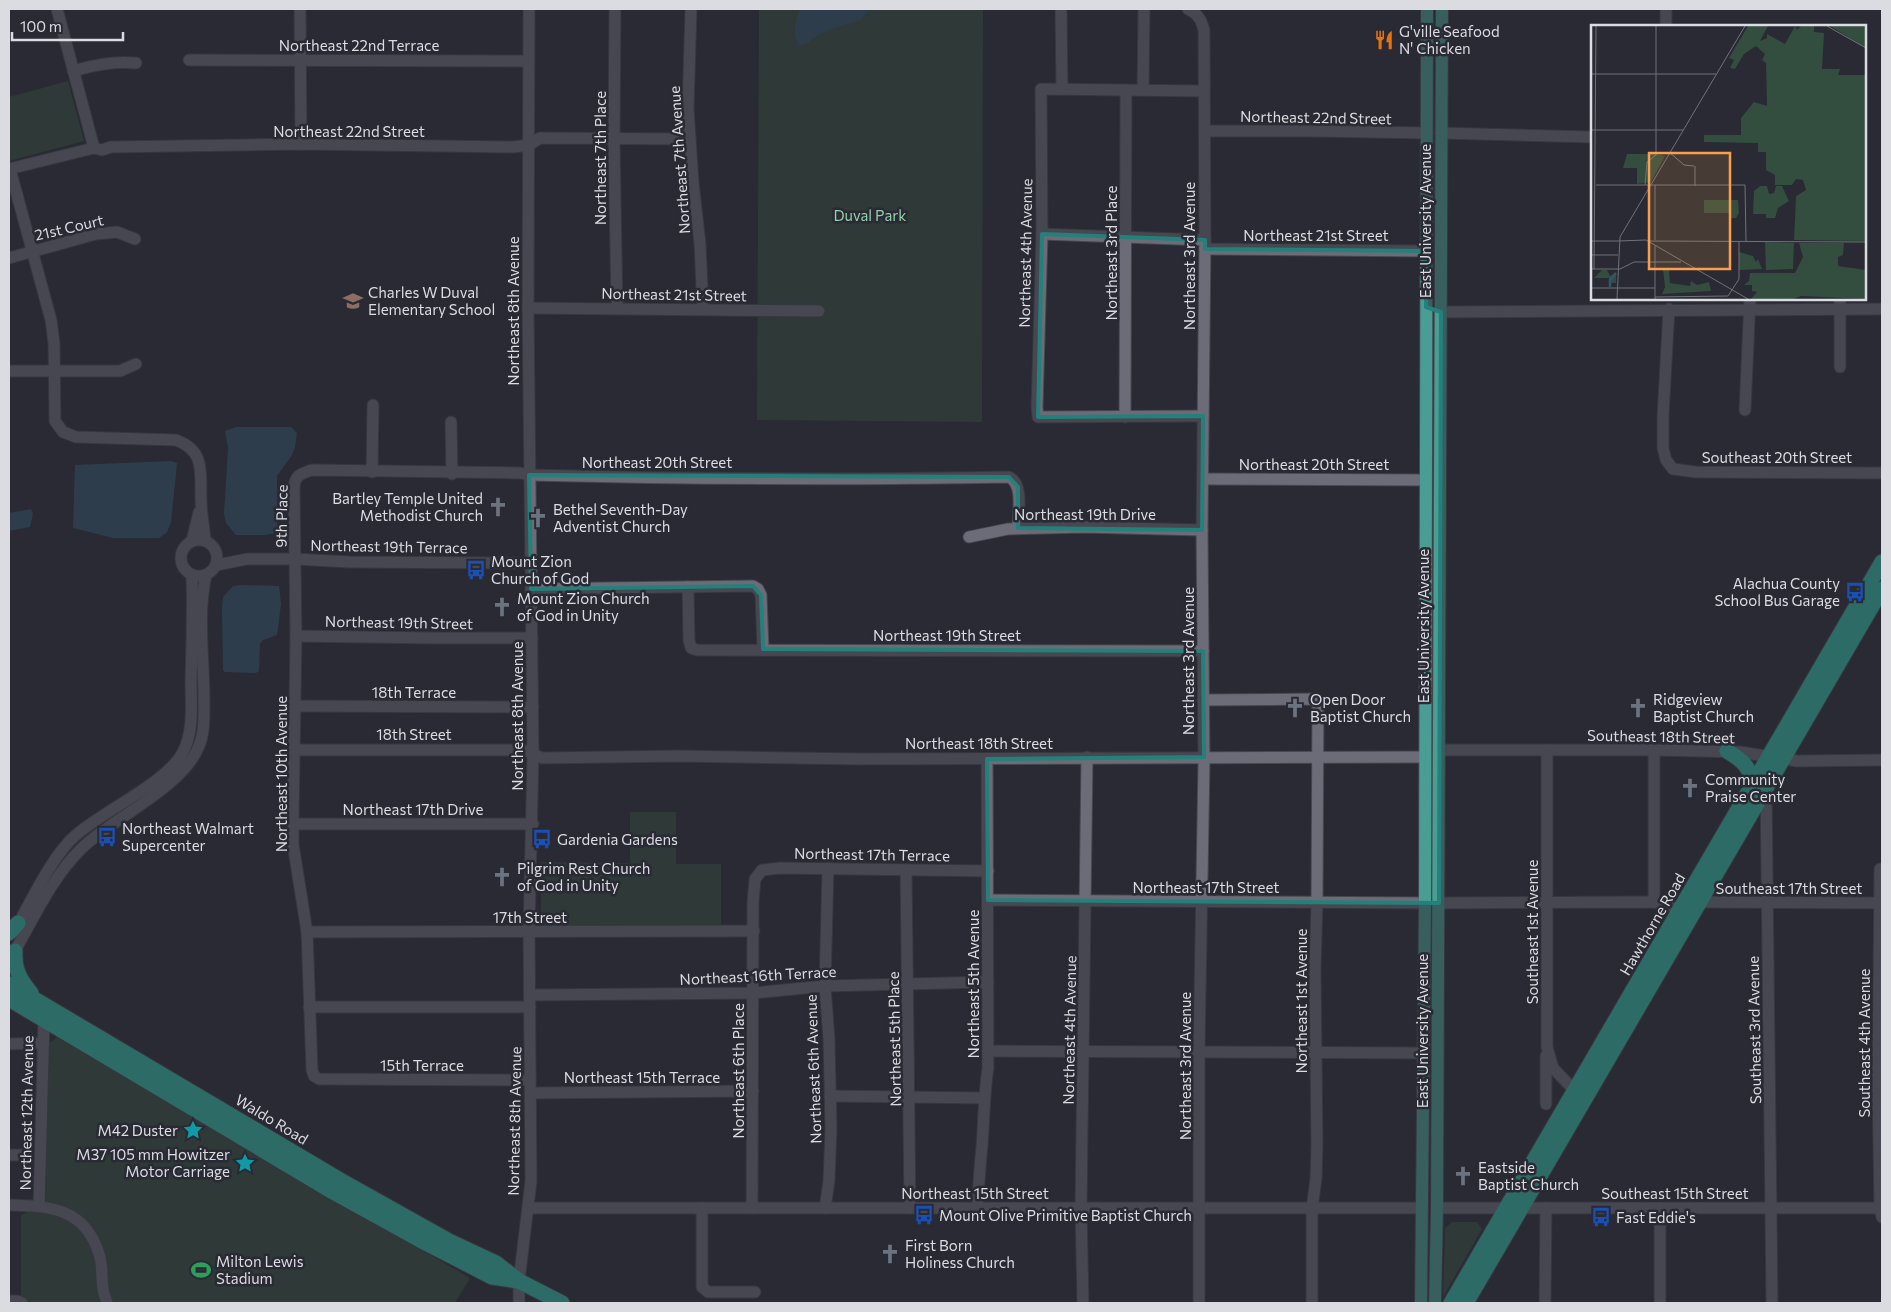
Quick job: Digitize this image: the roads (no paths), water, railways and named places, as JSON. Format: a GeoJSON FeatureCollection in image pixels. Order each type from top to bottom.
{"type":"FeatureCollection","features":[{"type":"Feature","properties":{"kind":"highway","name":"Hawthorne Road"},"geometry":{"type":"LineString","coordinates":[[1776,758],[1882,562]]}},
{"type":"Feature","properties":{"kind":"highway","name":"Hawthorne Road"},"geometry":{"type":"LineString","coordinates":[[1466,1303],[1514,1208],[1580,1094],[1681,909],[1882,589]]}},
{"type":"Feature","properties":{"kind":"highway"},"geometry":{"type":"LineString","coordinates":[[1727,752],[1741,760],[1759,787]]}},
{"type":"Feature","properties":{"kind":"highway","name":"Hawthorne Road"},"geometry":{"type":"LineString","coordinates":[[1580,1094],[1699,902],[1759,787]]}},
{"type":"Feature","properties":{"kind":"highway"},"geometry":{"type":"LineString","coordinates":[[11,951],[21,982],[37,1000]]}},
{"type":"Feature","properties":{"kind":"highway","name":"Waldo Road"},"geometry":{"type":"LineString","coordinates":[[9,984],[348,1184],[449,1240],[496,1263],[519,1281],[562,1303]]}},
{"type":"Feature","properties":{"kind":"highway","name":"Waldo Road"},"geometry":{"type":"LineString","coordinates":[[9,1000],[333,1192],[420,1240],[492,1277],[519,1281]]}},
{"type":"Feature","properties":{"kind":"highway","name":"Hawthorne Road"},"geometry":{"type":"LineString","coordinates":[[1451,1303],[1514,1208]]}},
{"type":"Feature","properties":{"kind":"main road","name":"East University Avenue"},"geometry":{"type":"LineString","coordinates":[[1421,1303],[1426,606],[1427,9]]}},
{"type":"Feature","properties":{"kind":"main road","name":"East University Avenue"},"geometry":{"type":"LineString","coordinates":[[1435,1303],[1438,1053],[1442,9]]}},
{"type":"Feature","properties":{"kind":"main road"},"geometry":{"type":"LineString","coordinates":[[1426,133],[1442,133]]}},
{"type":"Feature","properties":{"kind":"main road"},"geometry":{"type":"LineString","coordinates":[[1426,251],[1441,250]]}},
{"type":"Feature","properties":{"kind":"main road"},"geometry":{"type":"LineString","coordinates":[[1426,308],[1441,312]]}},
{"type":"Feature","properties":{"kind":"main road"},"geometry":{"type":"LineString","coordinates":[[1426,480],[1440,479]]}},
{"type":"Feature","properties":{"kind":"main road"},"geometry":{"type":"LineString","coordinates":[[1426,606],[1440,604]]}},
{"type":"Feature","properties":{"kind":"main road"},"geometry":{"type":"LineString","coordinates":[[1425,757],[1439,750]]}},
{"type":"Feature","properties":{"kind":"main road"},"geometry":{"type":"LineString","coordinates":[[1424,903],[1438,903]]}},
{"type":"Feature","properties":{"kind":"main road"},"geometry":{"type":"LineString","coordinates":[[1422,1053],[1438,1053]]}},
{"type":"Feature","properties":{"kind":"main road"},"geometry":{"type":"LineString","coordinates":[[1422,1208],[1437,1208]]}},
{"type":"Feature","properties":{"kind":"street"},"geometry":{"type":"LineString","coordinates":[[57,9],[94,148]]}},
{"type":"Feature","properties":{"kind":"street"},"geometry":{"type":"LineString","coordinates":[[300,9],[301,144]]}},
{"type":"Feature","properties":{"kind":"street","name":"Northeast 8th Avenue"},"geometry":{"type":"LineString","coordinates":[[519,1303],[519,1281],[531,1180],[529,932],[533,824],[533,707],[528,308],[529,9]]}},
{"type":"Feature","properties":{"kind":"street","name":"Northeast 7th Place"},"geometry":{"type":"LineString","coordinates":[[615,9],[614,140],[617,308]]}},
{"type":"Feature","properties":{"kind":"street","name":"Northeast 7th Avenue"},"geometry":{"type":"LineString","coordinates":[[691,9],[688,109],[700,244],[703,309]]}},
{"type":"Feature","properties":{"kind":"street"},"geometry":{"type":"LineString","coordinates":[[1061,9],[1062,89],[1204,90]]}},
{"type":"Feature","properties":{"kind":"street"},"geometry":{"type":"LineString","coordinates":[[1143,90],[1144,9]]}},
{"type":"Feature","properties":{"kind":"street","name":"Northeast 3rd Avenue"},"geometry":{"type":"LineString","coordinates":[[1188,9],[1197,13],[1204,30],[1205,131],[1202,530],[1204,757],[1199,1054],[1200,1208],[1198,1303]]}},
{"type":"Feature","properties":{"kind":"street"},"geometry":{"type":"LineString","coordinates":[[1666,9],[1666,25]]}},
{"type":"Feature","properties":{"kind":"street","name":"Northeast 22nd Terrace"},"geometry":{"type":"LineString","coordinates":[[189,60],[528,61]]}},
{"type":"Feature","properties":{"kind":"street"},"geometry":{"type":"LineString","coordinates":[[73,70],[102,63],[136,63]]}},
{"type":"Feature","properties":{"kind":"street","name":"Northeast 4th Avenue"},"geometry":{"type":"LineString","coordinates":[[1062,89],[1041,89],[1042,234],[1038,417],[1125,417]]}},
{"type":"Feature","properties":{"kind":"street","name":"Northeast 3rd Place"},"geometry":{"type":"LineString","coordinates":[[1125,417],[1126,90]]}},
{"type":"Feature","properties":{"kind":"street","name":"Northeast 22nd Street"},"geometry":{"type":"LineString","coordinates":[[1205,131],[1313,130],[1426,133]]}},
{"type":"Feature","properties":{"kind":"street"},"geometry":{"type":"LineString","coordinates":[[1442,133],[1591,136]]}},
{"type":"Feature","properties":{"kind":"street","name":"Northeast 22nd Street"},"geometry":{"type":"LineString","coordinates":[[9,169],[94,148],[102,150],[111,147],[301,144],[513,147],[528,145],[540,138],[614,140],[690,139]]}},
{"type":"Feature","properties":{"kind":"street"},"geometry":{"type":"LineString","coordinates":[[9,169],[47,299],[51,320],[54,343],[56,421],[63,432],[76,438],[176,440],[187,444],[195,452],[201,470],[201,502],[205,540]]}},
{"type":"Feature","properties":{"kind":"street","name":"21st Court"},"geometry":{"type":"LineString","coordinates":[[9,258],[96,234],[117,232],[135,239]]}},
{"type":"Feature","properties":{"kind":"street","name":"Northeast 21st Street"},"geometry":{"type":"LineString","coordinates":[[1042,234],[1126,236],[1205,245],[1426,251]]}},
{"type":"Feature","properties":{"kind":"street"},"geometry":{"type":"LineString","coordinates":[[1441,312],[1669,309],[1749,304],[1840,304],[1882,309]]}},
{"type":"Feature","properties":{"kind":"street"},"geometry":{"type":"LineString","coordinates":[[1745,410],[1749,304]]}},
{"type":"Feature","properties":{"kind":"street"},"geometry":{"type":"LineString","coordinates":[[1840,304],[1840,367]]}},
{"type":"Feature","properties":{"kind":"street","name":"Northeast 21st Street"},"geometry":{"type":"LineString","coordinates":[[528,308],[819,311]]}},
{"type":"Feature","properties":{"kind":"street","name":"Southeast 20th Street"},"geometry":{"type":"LineString","coordinates":[[1669,309],[1663,448],[1666,460],[1673,468],[1696,472],[1882,473]]}},
{"type":"Feature","properties":{"kind":"street"},"geometry":{"type":"LineString","coordinates":[[9,371],[120,371],[136,364]]}},
{"type":"Feature","properties":{"kind":"street"},"geometry":{"type":"LineString","coordinates":[[372,472],[373,406]]}},
{"type":"Feature","properties":{"kind":"street"},"geometry":{"type":"LineString","coordinates":[[1125,417],[1203,416]]}},
{"type":"Feature","properties":{"kind":"street"},"geometry":{"type":"LineString","coordinates":[[451,422],[452,474]]}},
{"type":"Feature","properties":{"kind":"street","name":"Northeast 20th Street"},"geometry":{"type":"LineString","coordinates":[[299,474],[312,470],[520,474],[529,476],[810,478],[1008,476],[1014,479],[1018,487],[1018,528]]}},
{"type":"Feature","properties":{"kind":"street","name":"9th Place"},"geometry":{"type":"LineString","coordinates":[[295,559],[294,488],[295,479],[299,474]]}},
{"type":"Feature","properties":{"kind":"street","name":"Northeast 20th Street"},"geometry":{"type":"LineString","coordinates":[[1203,479],[1426,480]]}},
{"type":"Feature","properties":{"kind":"street"},"geometry":{"type":"LineString","coordinates":[[192,541],[205,540],[212,544],[217,552],[217,565],[206,575],[198,577],[192,575],[184,569],[181,558],[183,549],[192,541],[201,502]]}},
{"type":"Feature","properties":{"kind":"street","name":"Northeast 19th Drive"},"geometry":{"type":"LineString","coordinates":[[969,537],[1018,528],[1084,527],[1202,530]]}},
{"type":"Feature","properties":{"kind":"street","name":"Northeast 19th Terrace"},"geometry":{"type":"LineString","coordinates":[[217,552],[247,559]]}},
{"type":"Feature","properties":{"kind":"street","name":"Northeast 19th Terrace"},"geometry":{"type":"LineString","coordinates":[[217,565],[247,559],[350,562],[530,562]]}},
{"type":"Feature","properties":{"kind":"street","name":"Northeast 10th Avenue"},"geometry":{"type":"LineString","coordinates":[[295,559],[296,636],[293,824],[294,844],[307,932],[312,1070],[314,1076]]}},
{"type":"Feature","properties":{"kind":"street"},"geometry":{"type":"LineString","coordinates":[[11,951],[14,928],[65,846],[75,835],[156,780],[183,753],[190,733],[192,575]]}},
{"type":"Feature","properties":{"kind":"street"},"geometry":{"type":"LineString","coordinates":[[11,951],[59,875],[71,860],[83,847],[177,777],[190,764],[199,747],[204,713],[202,611],[206,575]]}},
{"type":"Feature","properties":{"kind":"street"},"geometry":{"type":"LineString","coordinates":[[531,589],[753,586],[761,595],[763,650]]}},
{"type":"Feature","properties":{"kind":"street","name":"Northeast 19th Street"},"geometry":{"type":"LineString","coordinates":[[688,587],[691,648],[697,650],[1203,651]]}},
{"type":"Feature","properties":{"kind":"street","name":"Northeast 19th Street"},"geometry":{"type":"LineString","coordinates":[[296,636],[532,638]]}},
{"type":"Feature","properties":{"kind":"street","name":"Northeast 1st Avenue"},"geometry":{"type":"LineString","coordinates":[[1203,700],[1318,699],[1316,1144],[1312,1208],[1312,1303]]}},
{"type":"Feature","properties":{"kind":"street","name":"18th Terrace"},"geometry":{"type":"LineString","coordinates":[[295,706],[533,707]]}},
{"type":"Feature","properties":{"kind":"street","name":"18th Street"},"geometry":{"type":"LineString","coordinates":[[294,750],[524,750],[533,754]]}},
{"type":"Feature","properties":{"kind":"street","name":"Southeast 18th Street"},"geometry":{"type":"LineString","coordinates":[[1439,750],[1654,750],[1727,752],[1797,761],[1882,760]]}},
{"type":"Feature","properties":{"kind":"street","name":"Southeast 1st Avenue"},"geometry":{"type":"LineString","coordinates":[[1546,750],[1546,1047],[1553,1068],[1580,1094]]}},
{"type":"Feature","properties":{"kind":"street"},"geometry":{"type":"LineString","coordinates":[[1654,750],[1654,902]]}},
{"type":"Feature","properties":{"kind":"street","name":"Northeast 18th Street"},"geometry":{"type":"LineString","coordinates":[[533,754],[542,758],[678,756],[987,759],[1086,757],[1425,757]]}},
{"type":"Feature","properties":{"kind":"street","name":"Northeast 4th Avenue"},"geometry":{"type":"LineString","coordinates":[[1083,1303],[1081,1208],[1086,901],[1086,757]]}},
{"type":"Feature","properties":{"kind":"street","name":"Northeast 5th Avenue"},"geometry":{"type":"LineString","coordinates":[[978,1208],[988,1051],[987,759]]}},
{"type":"Feature","properties":{"kind":"street","name":"Southeast 3rd Avenue"},"geometry":{"type":"LineString","coordinates":[[1759,787],[1768,903],[1772,1303]]}},
{"type":"Feature","properties":{"kind":"street"},"geometry":{"type":"LineString","coordinates":[[119,804],[126,814]]}},
{"type":"Feature","properties":{"kind":"street","name":"Northeast 17th Drive"},"geometry":{"type":"LineString","coordinates":[[293,824],[533,824]]}},
{"type":"Feature","properties":{"kind":"street","name":"Northeast 17th Terrace"},"geometry":{"type":"LineString","coordinates":[[758,875],[762,870],[780,868],[988,871]]}},
{"type":"Feature","properties":{"kind":"street","name":"Northeast 6th Avenue"},"geometry":{"type":"LineString","coordinates":[[825,1208],[830,1163],[829,1039],[825,986],[828,868]]}},
{"type":"Feature","properties":{"kind":"street","name":"Southeast 4th Avenue"},"geometry":{"type":"LineString","coordinates":[[1881,869],[1878,1088],[1882,1211]]}},
{"type":"Feature","properties":{"kind":"street","name":"Northeast 5th Place"},"geometry":{"type":"LineString","coordinates":[[906,870],[910,1208]]}},
{"type":"Feature","properties":{"kind":"street","name":"Northeast 6th Place"},"geometry":{"type":"LineString","coordinates":[[752,1208],[754,890],[755,879],[758,875]]}},
{"type":"Feature","properties":{"kind":"street","name":"Northeast 17th Street"},"geometry":{"type":"LineString","coordinates":[[988,900],[1424,903]]}},
{"type":"Feature","properties":{"kind":"street"},"geometry":{"type":"LineString","coordinates":[[1438,903],[1654,902],[1681,909]]}},
{"type":"Feature","properties":{"kind":"street","name":"Southeast 17th Street"},"geometry":{"type":"LineString","coordinates":[[1699,902],[1880,903]]}},
{"type":"Feature","properties":{"kind":"street","name":"17th Street"},"geometry":{"type":"LineString","coordinates":[[307,932],[754,931]]}},
{"type":"Feature","properties":{"kind":"street","name":"Northeast 16th Terrace"},"geometry":{"type":"LineString","coordinates":[[530,994],[753,993],[825,986],[988,982]]}},
{"type":"Feature","properties":{"kind":"street"},"geometry":{"type":"LineString","coordinates":[[309,1007],[530,1007]]}},
{"type":"Feature","properties":{"kind":"street","name":"Northeast 12th Avenue"},"geometry":{"type":"LineString","coordinates":[[39,1206],[44,1020]]}},
{"type":"Feature","properties":{"kind":"street"},"geometry":{"type":"LineString","coordinates":[[9,1044],[43,1043]]}},
{"type":"Feature","properties":{"kind":"street"},"geometry":{"type":"LineString","coordinates":[[1546,1047],[1546,1104]]}},
{"type":"Feature","properties":{"kind":"street"},"geometry":{"type":"LineString","coordinates":[[988,1051],[1199,1054],[1422,1053]]}},
{"type":"Feature","properties":{"kind":"street","name":"15th Terrace"},"geometry":{"type":"LineString","coordinates":[[314,1076],[319,1079],[353,1080],[530,1080]]}},
{"type":"Feature","properties":{"kind":"street","name":"Northeast 15th Terrace"},"geometry":{"type":"LineString","coordinates":[[530,1093],[753,1091]]}},
{"type":"Feature","properties":{"kind":"street"},"geometry":{"type":"LineString","coordinates":[[830,1096],[984,1098]]}},
{"type":"Feature","properties":{"kind":"street"},"geometry":{"type":"LineString","coordinates":[[9,1155],[23,1155]]}},
{"type":"Feature","properties":{"kind":"street"},"geometry":{"type":"LineString","coordinates":[[9,1205],[56,1208],[73,1217],[87,1230],[100,1255],[102,1288],[107,1303]]}},
{"type":"Feature","properties":{"kind":"street","name":"Northeast 15th Street"},"geometry":{"type":"LineString","coordinates":[[528,1208],[1422,1208]]}},
{"type":"Feature","properties":{"kind":"street"},"geometry":{"type":"LineString","coordinates":[[702,1208],[702,1286],[708,1292],[755,1292]]}},
{"type":"Feature","properties":{"kind":"street","name":"Southeast 15th Street"},"geometry":{"type":"LineString","coordinates":[[1437,1208],[1771,1208],[1882,1211]]}},
{"type":"Feature","properties":{"kind":"street"},"geometry":{"type":"LineString","coordinates":[[1545,1303],[1546,1208]]}},
{"type":"Feature","properties":{"kind":"street"},"geometry":{"type":"LineString","coordinates":[[1660,1208],[1660,1303]]}},
{"type":"Feature","properties":{"kind":"street"},"geometry":{"type":"LineString","coordinates":[[9,1301],[22,1303]]}},
{"type":"Feature","properties":{"kind":"water"},"geometry":{"type":"Polygon","coordinates":[[[800,9],[870,9],[860,20],[828,30],[808,43],[800,45],[797,42],[795,33],[800,9]]]}},
{"type":"Feature","properties":{"kind":"water"},"geometry":{"type":"Polygon","coordinates":[[[236,427],[291,427],[297,433],[292,455],[277,476],[277,533],[236,535],[226,523],[224,514],[228,448],[225,431],[236,427]]]}},
{"type":"Feature","properties":{"kind":"water"},"geometry":{"type":"Polygon","coordinates":[[[171,461],[177,463],[171,522],[167,532],[159,538],[113,538],[73,528],[75,465],[171,461]]]}},
{"type":"Feature","properties":{"kind":"water"},"geometry":{"type":"Polygon","coordinates":[[[31,509],[33,514],[30,527],[9,531],[9,513],[31,509]]]}},
{"type":"Feature","properties":{"kind":"water"},"geometry":{"type":"Polygon","coordinates":[[[233,586],[279,586],[281,604],[277,635],[263,640],[260,644],[259,671],[256,673],[225,672],[223,670],[223,597],[233,586]]]}},
{"type":"Feature","properties":{"kind":"place","name":"G'ville Seafood N' Chicken"},"geometry":{"type":"Point","coordinates":[1384,40]}},
{"type":"Feature","properties":{"kind":"place","name":"Charles W Duval Elementary School"},"geometry":{"type":"Point","coordinates":[353,301]}},
{"type":"Feature","properties":{"kind":"place","name":"Bartley Temple United Methodist Church"},"geometry":{"type":"Point","coordinates":[498,507]}},
{"type":"Feature","properties":{"kind":"place","name":"Bethel Seventh-Day Adventist Church"},"geometry":{"type":"Point","coordinates":[538,518]}},
{"type":"Feature","properties":{"kind":"place","name":"Mount Zion Church of God"},"geometry":{"type":"Point","coordinates":[476,570]}},
{"type":"Feature","properties":{"kind":"place","name":"Alachua County School Bus Garage"},"geometry":{"type":"Point","coordinates":[1855,592]}},
{"type":"Feature","properties":{"kind":"place","name":"Mount Zion Church of God in Unity"},"geometry":{"type":"Point","coordinates":[502,607]}},
{"type":"Feature","properties":{"kind":"place","name":"Open Door Baptist Church"},"geometry":{"type":"Point","coordinates":[1295,708]}},
{"type":"Feature","properties":{"kind":"place","name":"Ridgeview Baptist Church"},"geometry":{"type":"Point","coordinates":[1638,708]}},
{"type":"Feature","properties":{"kind":"place","name":"Community Praise Center"},"geometry":{"type":"Point","coordinates":[1690,788]}},
{"type":"Feature","properties":{"kind":"place","name":"Northeast Walmart Supercenter"},"geometry":{"type":"Point","coordinates":[107,837]}},
{"type":"Feature","properties":{"kind":"place","name":"Gardenia Gardens"},"geometry":{"type":"Point","coordinates":[542,839]}},
{"type":"Feature","properties":{"kind":"place","name":"Pilgrim Rest Church of God in Unity"},"geometry":{"type":"Point","coordinates":[502,877]}},
{"type":"Feature","properties":{"kind":"place","name":"M42 Duster"},"geometry":{"type":"Point","coordinates":[193,1130]}},
{"type":"Feature","properties":{"kind":"place","name":"M37 105 mm Howitzer Motor Carriage"},"geometry":{"type":"Point","coordinates":[245,1163]}},
{"type":"Feature","properties":{"kind":"place","name":"Eastside Baptist Church"},"geometry":{"type":"Point","coordinates":[1463,1176]}},
{"type":"Feature","properties":{"kind":"place","name":"Mount Olive Primitive Baptist Church"},"geometry":{"type":"Point","coordinates":[924,1215]}},
{"type":"Feature","properties":{"kind":"place","name":"Fast Eddie's"},"geometry":{"type":"Point","coordinates":[1601,1217]}},
{"type":"Feature","properties":{"kind":"place","name":"First Born Holiness Church"},"geometry":{"type":"Point","coordinates":[890,1254]}},
{"type":"Feature","properties":{"kind":"place","name":"Milton Lewis Stadium"},"geometry":{"type":"Point","coordinates":[201,1270]}},
{"type":"Feature","properties":{"kind":"park label","name":"Duval Park"},"geometry":{"type":"Point","coordinates":[870,215]}}]}
